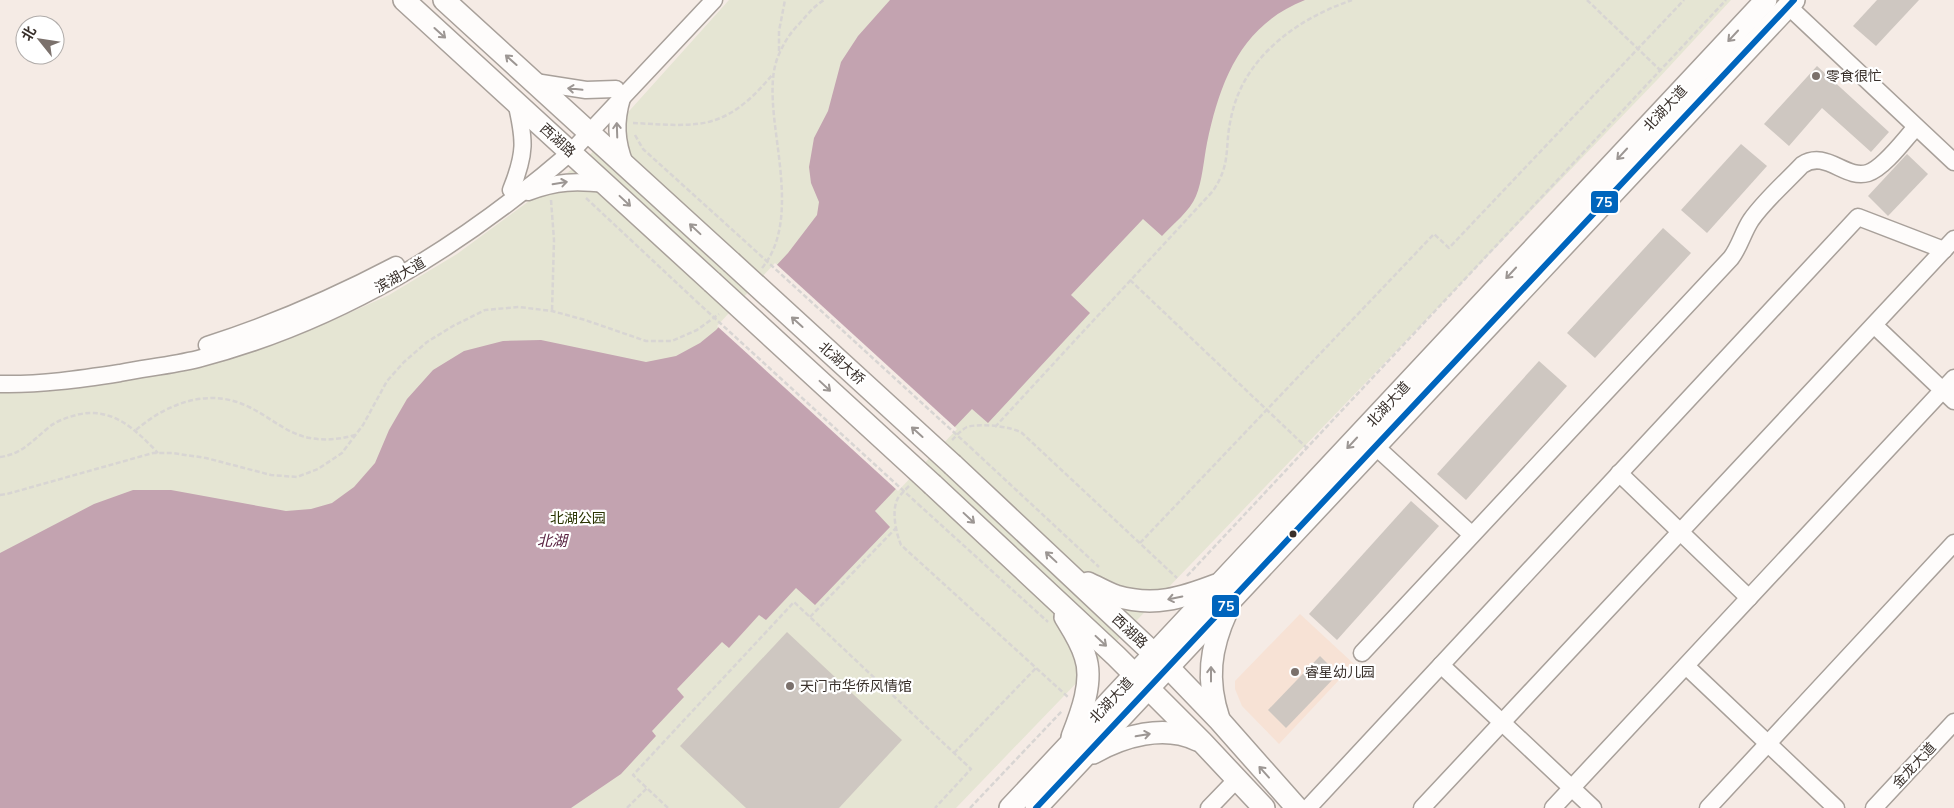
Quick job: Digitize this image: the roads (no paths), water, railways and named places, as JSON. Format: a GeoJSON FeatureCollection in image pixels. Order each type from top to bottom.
{"type":"FeatureCollection","features":[{"type":"Feature","properties":{"kind":"main road","name":"西湖路"},"geometry":{"type":"LineString","coordinates":[[404,0],[712,282]]}},
{"type":"Feature","properties":{"kind":"main road","name":"西湖路"},"geometry":{"type":"LineString","coordinates":[[444,0],[731,262]]}},
{"type":"Feature","properties":{"kind":"main road","name":"北湖大道"},"geometry":{"type":"LineString","coordinates":[[1010,808],[1075,753],[1227,590],[1766,0]]}},
{"type":"Feature","properties":{"kind":"main road","name":"北湖大道"},"geometry":{"type":"LineString","coordinates":[[1227,590],[1375,446],[1791,3]]}},
{"type":"Feature","properties":{"kind":"main road","name":"北湖大桥"},"geometry":{"type":"LineString","coordinates":[[731,262],[953,465]]}},
{"type":"Feature","properties":{"kind":"main road","name":"北湖大桥"},"geometry":{"type":"LineString","coordinates":[[712,282],[933,485]]}},
{"type":"Feature","properties":{"kind":"main road","name":"西湖路"},"geometry":{"type":"LineString","coordinates":[[953,465],[1161,660],[1297,808]]}},
{"type":"Feature","properties":{"kind":"main road","name":"西湖路"},"geometry":{"type":"LineString","coordinates":[[933,485],[1142,681],[1264,808]]}},
{"type":"Feature","properties":{"kind":"main road"},"geometry":{"type":"LineString","coordinates":[[1071,575],[1116,596],[1140,600],[1161,601],[1227,590],[1213,651],[1211,669],[1212,700],[1220,722]]}},
{"type":"Feature","properties":{"kind":"main road"},"geometry":{"type":"LineString","coordinates":[[1053,596],[1079,640],[1086,657],[1088,674],[1075,753],[1146,734],[1171,732],[1187,735],[1202,742]]}},
{"type":"Feature","properties":{"kind":"main road","name":"北湖大道"},"geometry":{"type":"LineString","coordinates":[[1036,808],[1075,753]]}},
{"type":"Feature","properties":{"kind":"street","name":"滨湖大道"},"geometry":{"type":"LineString","coordinates":[[620,92],[699,0]]}},
{"type":"Feature","properties":{"kind":"street","name":"滨湖大道"},"geometry":{"type":"LineString","coordinates":[[0,384],[73,380],[197,359],[256,342],[360,297],[411,269],[467,234],[567,148],[620,92],[714,0]]}},
{"type":"Feature","properties":{"kind":"street"},"geometry":{"type":"LineString","coordinates":[[1791,3],[1954,162]]}},
{"type":"Feature","properties":{"kind":"street"},"geometry":{"type":"LineString","coordinates":[[535,82],[571,89],[620,92],[617,123],[619,149],[625,164]]}},
{"type":"Feature","properties":{"kind":"street"},"geometry":{"type":"LineString","coordinates":[[516,102],[524,141],[523,156],[514,193],[571,181],[606,184]]}},
{"type":"Feature","properties":{"kind":"street"},"geometry":{"type":"LineString","coordinates":[[1362,653],[1731,258],[1738,249],[1754,217],[1802,165],[1809,160],[1819,160],[1857,173],[1867,173],[1876,169],[1916,127]]}},
{"type":"Feature","properties":{"kind":"street","name":"滨湖大道"},"geometry":{"type":"LineString","coordinates":[[0,373],[72,369],[141,358],[195,348],[254,330],[356,286],[462,226],[514,193]]}},
{"type":"Feature","properties":{"kind":"street"},"geometry":{"type":"LineString","coordinates":[[1308,808],[1858,217],[1949,244],[1422,808]]}},
{"type":"Feature","properties":{"kind":"street"},"geometry":{"type":"LineString","coordinates":[[1553,808],[1749,598],[1950,390],[1874,325]]}},
{"type":"Feature","properties":{"kind":"street"},"geometry":{"type":"LineString","coordinates":[[1375,446],[1472,534]]}},
{"type":"Feature","properties":{"kind":"street"},"geometry":{"type":"LineString","coordinates":[[1619,474],[1749,598]]}},
{"type":"Feature","properties":{"kind":"street"},"geometry":{"type":"LineString","coordinates":[[1708,808],[1954,543]]}},
{"type":"Feature","properties":{"kind":"street"},"geometry":{"type":"LineString","coordinates":[[1441,665],[1593,808]]}},
{"type":"Feature","properties":{"kind":"street"},"geometry":{"type":"LineString","coordinates":[[1686,666],[1836,808]]}},
{"type":"Feature","properties":{"kind":"street","name":"金龙大道"},"geometry":{"type":"LineString","coordinates":[[1874,808],[1954,722]]}},
{"type":"Feature","properties":{"kind":"street"},"geometry":{"type":"LineString","coordinates":[[1209,808],[1236,779]]}},
{"type":"Feature","properties":{"kind":"water","name":"北湖"},"geometry":{"type":"Polygon","coordinates":[[[890,0],[1305,0],[1283,11],[1265,24],[1249,40],[1237,58],[1227,77],[1212,120],[1198,191],[1186,212],[1162,236],[1143,219],[1071,295],[1090,313],[988,423],[972,409],[875,511],[890,527],[815,605],[796,588],[766,620],[759,615],[729,648],[722,642],[677,689],[684,697],[652,731],[656,736],[621,774],[571,808],[0,808],[0,553],[94,504],[133,490],[171,490],[286,511],[311,509],[332,503],[354,487],[375,463],[389,430],[407,399],[433,370],[464,351],[503,341],[541,340],[646,362],[676,356],[700,343],[716,330],[788,253],[817,215],[819,202],[811,183],[809,167],[814,138],[828,111],[841,62],[858,36],[890,0]]]}},
{"type":"Feature","properties":{"kind":"place","name":"零食很忙"},"geometry":{"type":"Point","coordinates":[1816,76]}},
{"type":"Feature","properties":{"kind":"place","name":"睿星幼儿园"},"geometry":{"type":"Point","coordinates":[1295,672]}},
{"type":"Feature","properties":{"kind":"place","name":"天门市华侨风情馆"},"geometry":{"type":"Point","coordinates":[790,686]}},
{"type":"Feature","properties":{"kind":"park label","name":"北湖公园"},"geometry":{"type":"Point","coordinates":[578,518]}}]}
